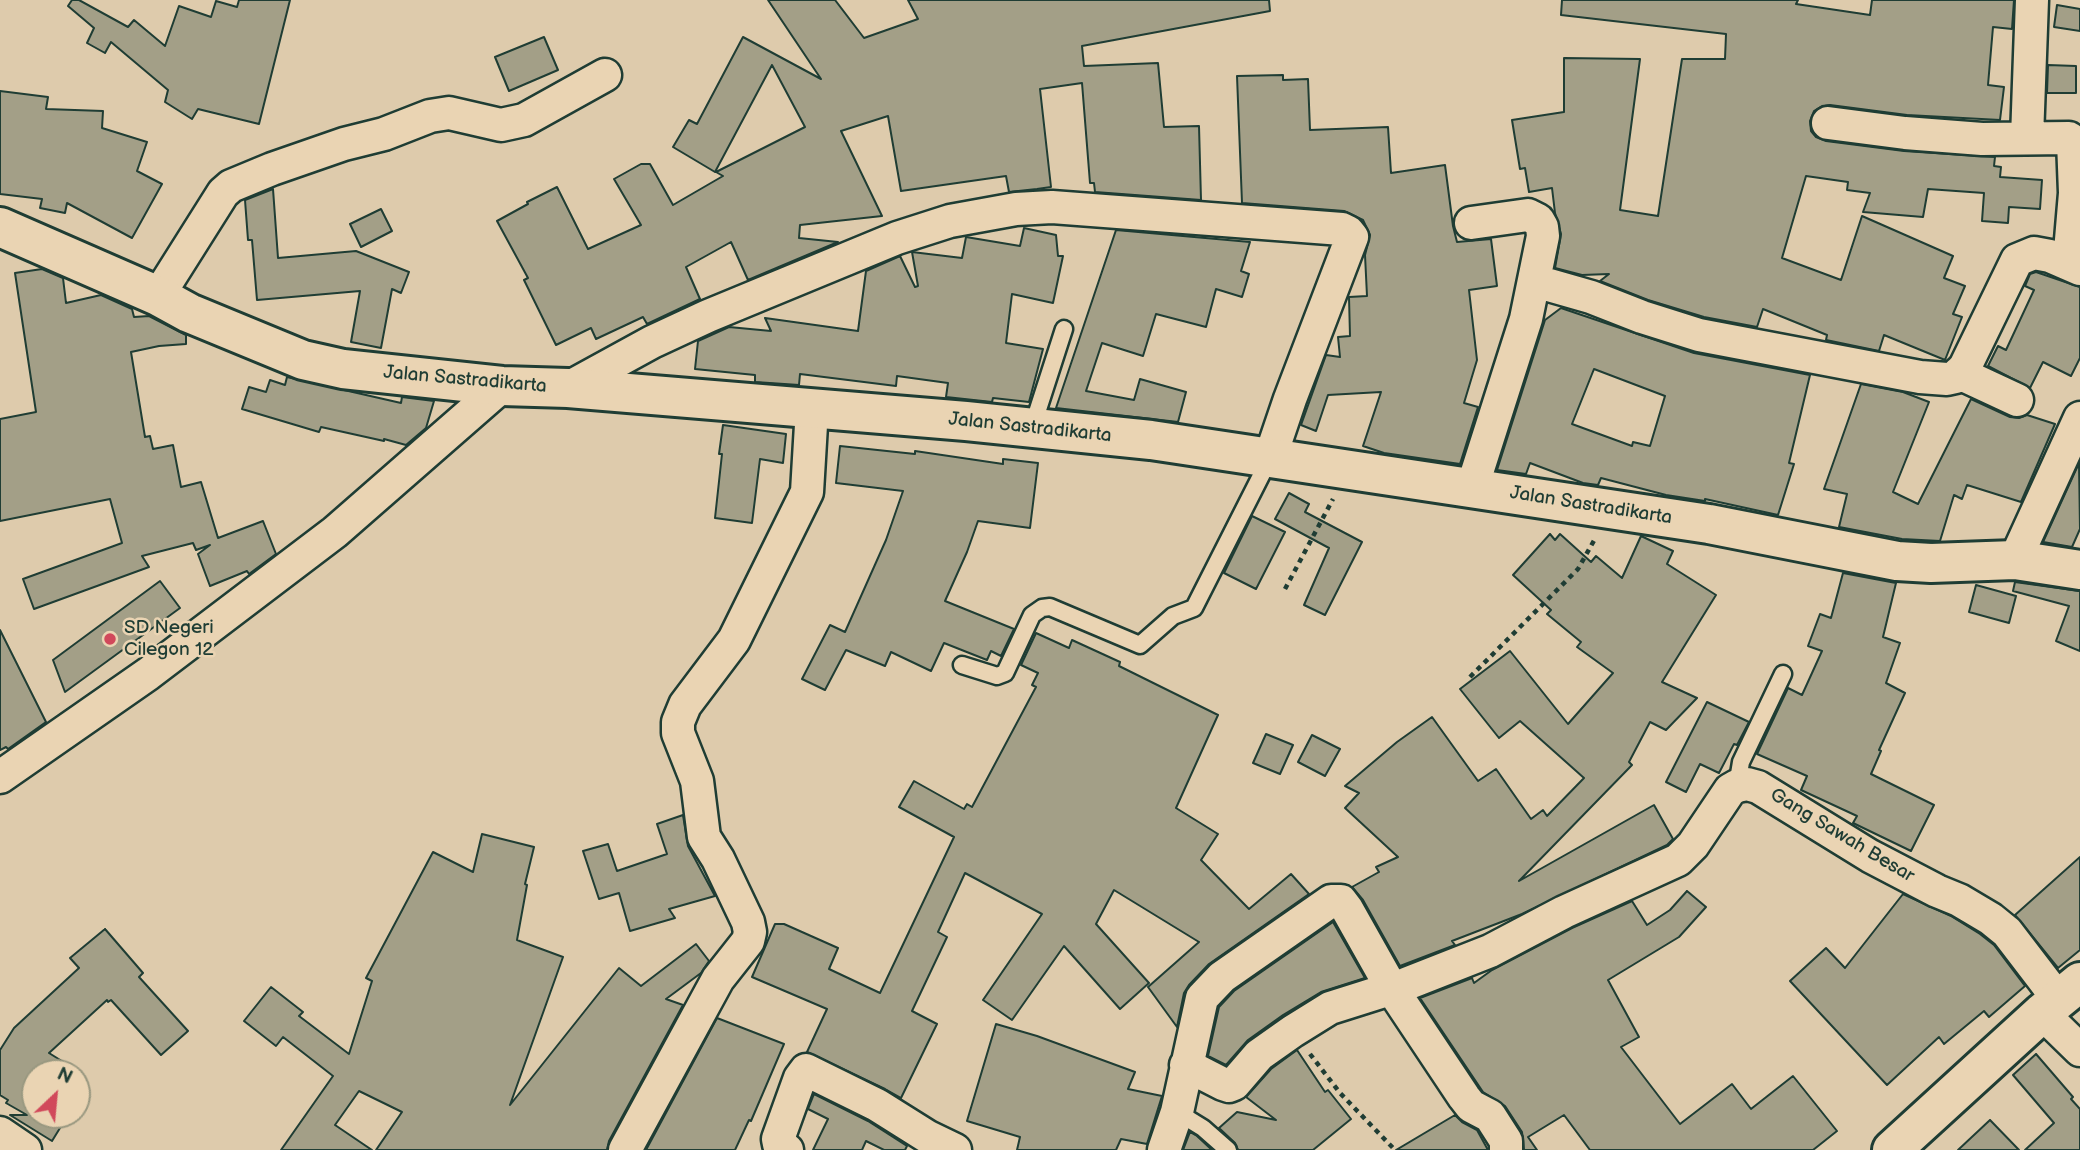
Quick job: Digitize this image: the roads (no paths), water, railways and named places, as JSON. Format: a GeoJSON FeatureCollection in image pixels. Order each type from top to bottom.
{"type":"FeatureCollection","features":[{"type":"Feature","properties":{"kind":"street"},"geometry":{"type":"LineString","coordinates":[[2027,138],[2032,0]]}},
{"type":"Feature","properties":{"kind":"street"},"geometry":{"type":"LineString","coordinates":[[158,296],[223,193],[231,186],[272,169],[384,134],[430,116],[449,113],[501,125],[524,120],[605,75]]}},
{"type":"Feature","properties":{"kind":"street"},"geometry":{"type":"LineString","coordinates":[[1535,281],[1699,335],[1920,377],[1947,379],[1956,377],[1959,373],[2017,260],[2034,253],[2075,266],[2073,142],[2069,138],[2060,136],[1982,139],[1905,133],[1828,122]]}},
{"type":"Feature","properties":{"kind":"street"},"geometry":{"type":"LineString","coordinates":[[568,388],[652,342],[708,316],[897,238],[950,221],[1016,209],[1052,207],[1342,229],[1352,237],[1270,458]]}},
{"type":"Feature","properties":{"kind":"street"},"geometry":{"type":"LineString","coordinates":[[1471,223],[1528,215],[1538,220],[1543,236],[1526,318],[1472,488]]}},
{"type":"Feature","properties":{"kind":"street","name":"Jalan Sastradikarta"},"geometry":{"type":"LineString","coordinates":[[0,227],[158,296],[190,313],[303,360],[343,369],[502,386],[568,388],[812,408],[1151,440],[1709,524],[1897,561],[1931,563],[2015,559],[2080,570]]}},
{"type":"Feature","properties":{"kind":"street"},"geometry":{"type":"LineString","coordinates":[[1959,373],[2017,400]]}},
{"type":"Feature","properties":{"kind":"street"},"geometry":{"type":"LineString","coordinates":[[0,777],[148,674],[335,532],[502,386]]}},
{"type":"Feature","properties":{"kind":"street"},"geometry":{"type":"LineString","coordinates":[[625,1150],[718,979],[748,941],[748,922],[704,836],[697,781],[678,733],[678,722],[685,705],[734,640],[807,492],[812,408]]}},
{"type":"Feature","properties":{"kind":"street"},"geometry":{"type":"LineString","coordinates":[[2015,559],[2080,418]]}},
{"type":"Feature","properties":{"kind":"street","name":"Gang Sawah Besar"},"geometry":{"type":"LineString","coordinates":[[1737,786],[1748,784],[1758,787],[1870,856],[1991,919],[2007,932],[2061,998],[2080,1050]]}},
{"type":"Feature","properties":{"kind":"street"},"geometry":{"type":"LineString","coordinates":[[1186,1065],[1229,1086],[1234,1084],[1259,1055],[1330,1008],[1392,989],[1490,951],[1564,912],[1678,860],[1693,845],[1730,790],[1737,786]]}},
{"type":"Feature","properties":{"kind":"street"},"geometry":{"type":"LineString","coordinates":[[1164,1150],[1177,1112],[1202,998],[1222,977],[1331,901],[1341,901],[1392,989],[1464,1097],[1471,1106],[1490,1116],[1506,1141],[1506,1150]]}},
{"type":"Feature","properties":{"kind":"street"},"geometry":{"type":"LineString","coordinates":[[1892,1150],[2061,998]]}},
{"type":"Feature","properties":{"kind":"street"},"geometry":{"type":"LineString","coordinates":[[787,1150],[779,1144],[778,1139],[800,1078],[806,1070],[877,1105],[928,1137],[955,1150]]}},
{"type":"Feature","properties":{"kind":"street"},"geometry":{"type":"LineString","coordinates":[[0,1133],[25,1150]]}},
{"type":"Feature","properties":{"kind":"lane"},"geometry":{"type":"LineString","coordinates":[[1032,428],[1065,329]]}},
{"type":"Feature","properties":{"kind":"lane"},"geometry":{"type":"LineString","coordinates":[[962,665],[997,676],[1005,673],[1032,615],[1042,608],[1050,607],[1140,645],[1173,616],[1194,608],[1270,458]]}},
{"type":"Feature","properties":{"kind":"lane"},"geometry":{"type":"LineString","coordinates":[[1737,786],[1741,762],[1783,674]]}},
{"type":"Feature","properties":{"kind":"lane"},"geometry":{"type":"LineString","coordinates":[[1177,1112],[1203,1128],[1228,1150]]}},
{"type":"Feature","properties":{"kind":"place","name":"SD Negeri Cilegon 12"},"geometry":{"type":"Point","coordinates":[110,639]}}]}
